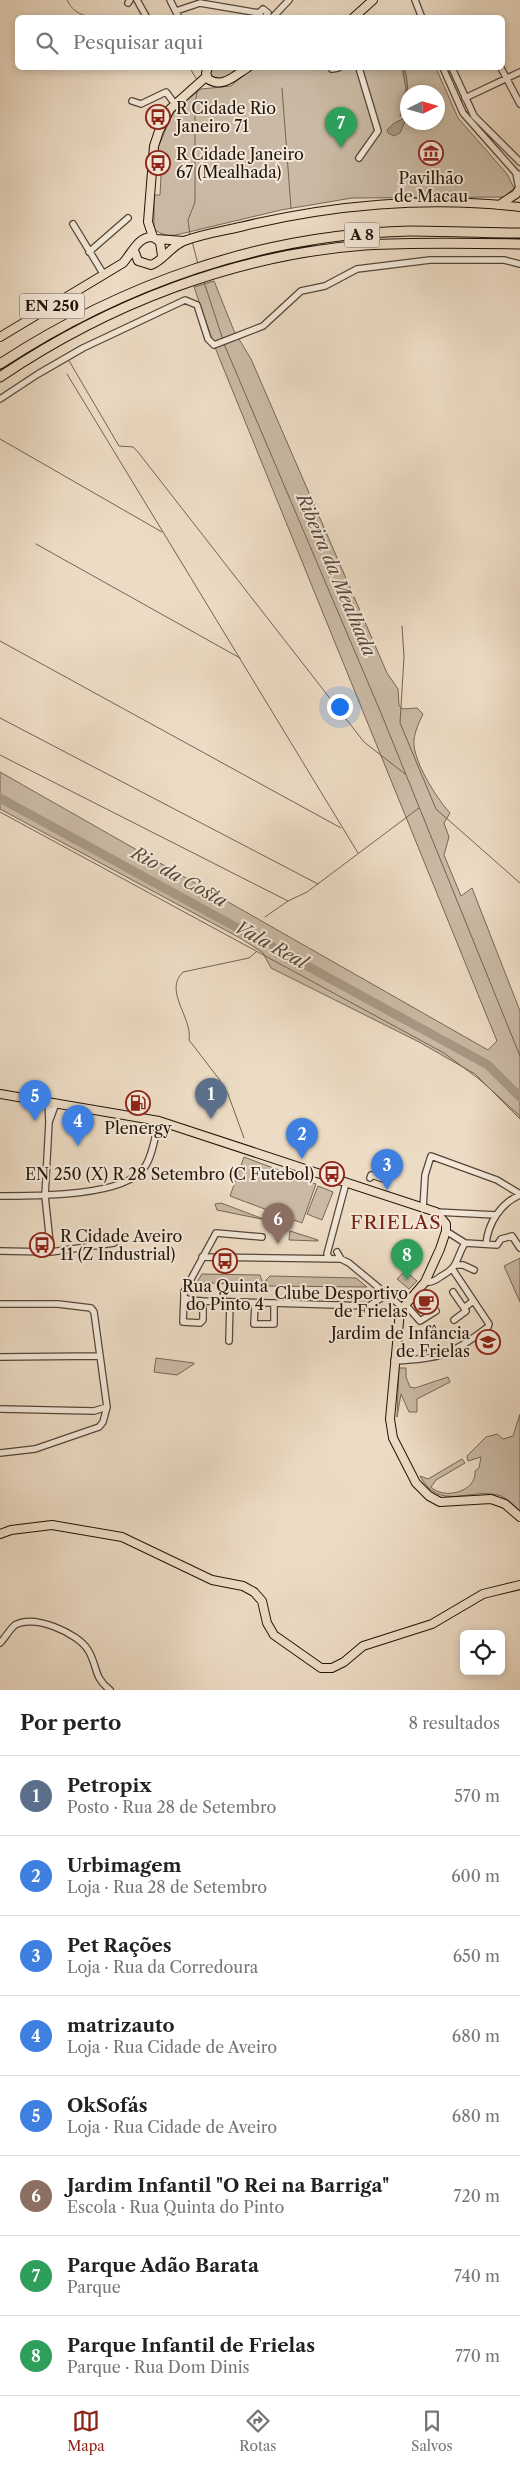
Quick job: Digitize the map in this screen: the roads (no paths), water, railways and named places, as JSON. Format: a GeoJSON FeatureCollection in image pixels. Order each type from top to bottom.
{"type":"FeatureCollection","features":[{"type":"Feature","properties":{"kind":"highway","name":"A 8"},"geometry":{"type":"LineString","coordinates":[[0,364],[35,341],[101,306],[156,282],[207,264],[267,249],[358,235],[409,231],[520,233]]}},
{"type":"Feature","properties":{"kind":"highway","name":"A 8"},"geometry":{"type":"LineString","coordinates":[[0,377],[29,358],[99,319],[191,281],[260,262],[320,250],[364,245],[417,243],[520,244]]}},
{"type":"Feature","properties":{"kind":"main road"},"geometry":{"type":"LineString","coordinates":[[356,15],[373,0]]}},
{"type":"Feature","properties":{"kind":"main road"},"geometry":{"type":"LineString","coordinates":[[123,263],[140,241],[148,222],[154,146],[165,117],[175,104],[193,89],[208,72],[222,82],[237,71]]}},
{"type":"Feature","properties":{"kind":"main road"},"geometry":{"type":"LineString","coordinates":[[499,205],[518,190]]}},
{"type":"Feature","properties":{"kind":"main road"},"geometry":{"type":"LineString","coordinates":[[123,263],[138,260],[151,265],[184,241],[197,237],[274,219],[337,209],[398,205],[520,206],[518,190]]}},
{"type":"Feature","properties":{"kind":"main road"},"geometry":{"type":"LineString","coordinates":[[148,222],[154,238],[162,247],[162,256]]}},
{"type":"Feature","properties":{"kind":"main road"},"geometry":{"type":"LineString","coordinates":[[140,241],[147,237],[184,241]]}},
{"type":"Feature","properties":{"kind":"main road"},"geometry":{"type":"LineString","coordinates":[[134,250],[138,260]]}},
{"type":"Feature","properties":{"kind":"main road","name":"EN 250"},"geometry":{"type":"LineString","coordinates":[[0,337],[123,263]]}},
{"type":"Feature","properties":{"kind":"main road"},"geometry":{"type":"LineString","coordinates":[[0,1094],[159,1121],[436,1212],[446,1224],[446,1231],[440,1249],[425,1282],[404,1306],[394,1361],[390,1419],[393,1438],[416,1482],[429,1496],[440,1502],[491,1499],[505,1504],[520,1517]]}},
{"type":"Feature","properties":{"kind":"main road"},"geometry":{"type":"LineString","coordinates":[[0,1534],[11,1530],[52,1524],[122,1537],[212,1580],[243,1586],[254,1592],[262,1601],[267,1623],[274,1635],[321,1668],[332,1668],[363,1646],[432,1624],[483,1594],[520,1585]]}},
{"type":"Feature","properties":{"kind":"street"},"geometry":{"type":"LineString","coordinates":[[137,0],[145,15]]}},
{"type":"Feature","properties":{"kind":"street"},"geometry":{"type":"LineString","coordinates":[[170,0],[177,14],[200,3],[257,15]]}},
{"type":"Feature","properties":{"kind":"street"},"geometry":{"type":"LineString","coordinates":[[415,0],[421,15]]}},
{"type":"Feature","properties":{"kind":"street"},"geometry":{"type":"LineString","coordinates":[[275,15],[288,1]]}},
{"type":"Feature","properties":{"kind":"street"},"geometry":{"type":"LineString","coordinates":[[359,158],[378,131],[360,70]]}},
{"type":"Feature","properties":{"kind":"street"},"geometry":{"type":"LineString","coordinates":[[444,70],[463,113],[518,174],[518,190]]}},
{"type":"Feature","properties":{"kind":"street"},"geometry":{"type":"LineString","coordinates":[[453,70],[474,116],[520,162]]}},
{"type":"Feature","properties":{"kind":"street"},"geometry":{"type":"LineString","coordinates":[[502,70],[520,104]]}},
{"type":"Feature","properties":{"kind":"street"},"geometry":{"type":"LineString","coordinates":[[465,98],[520,72]]}},
{"type":"Feature","properties":{"kind":"street"},"geometry":{"type":"LineString","coordinates":[[132,101],[141,104],[166,92],[175,104]]}},
{"type":"Feature","properties":{"kind":"street"},"geometry":{"type":"LineString","coordinates":[[89,252],[128,218]]}},
{"type":"Feature","properties":{"kind":"street"},"geometry":{"type":"LineString","coordinates":[[73,224],[104,275]]}},
{"type":"Feature","properties":{"kind":"street"},"geometry":{"type":"LineString","coordinates":[[0,399],[83,348],[185,300],[197,305],[210,344],[218,344],[263,326],[301,291],[325,286],[356,269],[430,260],[504,260],[520,264]]}},
{"type":"Feature","properties":{"kind":"street"},"geometry":{"type":"LineString","coordinates":[[51,1252],[45,1196],[52,1103]]}},
{"type":"Feature","properties":{"kind":"street"},"geometry":{"type":"LineString","coordinates":[[0,1196],[45,1196],[120,1185],[132,1179],[144,1168],[159,1121]]}},
{"type":"Feature","properties":{"kind":"street"},"geometry":{"type":"LineString","coordinates":[[423,1209],[425,1175],[431,1156],[497,1180],[520,1194],[502,1206],[487,1235],[486,1244]]}},
{"type":"Feature","properties":{"kind":"street"},"geometry":{"type":"LineString","coordinates":[[370,1178],[371,1175],[384,1178]]}},
{"type":"Feature","properties":{"kind":"street"},"geometry":{"type":"LineString","coordinates":[[328,1256],[346,1183]]}},
{"type":"Feature","properties":{"kind":"street"},"geometry":{"type":"LineString","coordinates":[[436,1212],[496,1215]]}},
{"type":"Feature","properties":{"kind":"street"},"geometry":{"type":"LineString","coordinates":[[446,1231],[465,1243],[497,1245],[502,1239],[512,1236],[520,1248]]}},
{"type":"Feature","properties":{"kind":"street"},"geometry":{"type":"LineString","coordinates":[[203,1302],[203,1320],[200,1322],[183,1322],[184,1292],[216,1233],[262,1237]]}},
{"type":"Feature","properties":{"kind":"street"},"geometry":{"type":"LineString","coordinates":[[0,1251],[51,1252],[114,1243]]}},
{"type":"Feature","properties":{"kind":"street"},"geometry":{"type":"LineString","coordinates":[[330,1243],[341,1259]]}},
{"type":"Feature","properties":{"kind":"street"},"geometry":{"type":"LineString","coordinates":[[394,1361],[436,1358],[453,1352],[488,1327],[489,1324],[454,1267],[460,1250],[465,1243]]}},
{"type":"Feature","properties":{"kind":"street"},"geometry":{"type":"LineString","coordinates":[[328,1256],[335,1251]]}},
{"type":"Feature","properties":{"kind":"street"},"geometry":{"type":"LineString","coordinates":[[328,1256],[335,1251]]}},
{"type":"Feature","properties":{"kind":"street"},"geometry":{"type":"LineString","coordinates":[[202,1257],[328,1256],[350,1263],[386,1295],[404,1306],[420,1321],[436,1311]]}},
{"type":"Feature","properties":{"kind":"street"},"geometry":{"type":"LineString","coordinates":[[425,1282],[432,1282],[454,1267],[463,1266],[474,1270]]}},
{"type":"Feature","properties":{"kind":"street"},"geometry":{"type":"LineString","coordinates":[[453,1292],[466,1311],[454,1320]]}},
{"type":"Feature","properties":{"kind":"street"},"geometry":{"type":"LineString","coordinates":[[184,1296],[189,1300],[203,1302],[370,1306],[386,1295]]}},
{"type":"Feature","properties":{"kind":"street"},"geometry":{"type":"LineString","coordinates":[[464,1308],[474,1301]]}},
{"type":"Feature","properties":{"kind":"street"},"geometry":{"type":"LineString","coordinates":[[229,1341],[230,1302]]}},
{"type":"Feature","properties":{"kind":"street"},"geometry":{"type":"LineString","coordinates":[[255,1303],[254,1324],[274,1324],[274,1303]]}},
{"type":"Feature","properties":{"kind":"street"},"geometry":{"type":"LineString","coordinates":[[0,1304],[58,1304],[91,1308],[94,1312],[107,1407],[99,1427],[35,1449],[0,1453]]}},
{"type":"Feature","properties":{"kind":"street"},"geometry":{"type":"LineString","coordinates":[[0,1357],[100,1356]]}},
{"type":"Feature","properties":{"kind":"street"},"geometry":{"type":"LineString","coordinates":[[0,1409],[94,1411],[107,1407]]}},
{"type":"Feature","properties":{"kind":"street"},"geometry":{"type":"LineString","coordinates":[[0,1643],[16,1625],[26,1622],[53,1625],[74,1636],[88,1649],[96,1676],[110,1690]]}},
{"type":"Feature","properties":{"kind":"waterway","name":"Ribeira da Mealhada"},"geometry":{"type":"LineString","coordinates":[[67,0],[76,11],[84,15]]}},
{"type":"Feature","properties":{"kind":"waterway","name":"Ribeira da Mealhada"},"geometry":{"type":"LineString","coordinates":[[191,70],[197,80]]}},
{"type":"Feature","properties":{"kind":"waterway"},"geometry":{"type":"LineString","coordinates":[[282,88],[291,208]]}},
{"type":"Feature","properties":{"kind":"waterway","name":"Ribeira da Mealhada"},"geometry":{"type":"LineString","coordinates":[[190,235],[188,220],[195,202],[195,105],[197,92]]}},
{"type":"Feature","properties":{"kind":"waterway","name":"Ribeira da Mealhada"},"geometry":{"type":"LineString","coordinates":[[192,241],[198,264]]}},
{"type":"Feature","properties":{"kind":"waterway","name":"Ribeira da Mealhada"},"geometry":{"type":"LineString","coordinates":[[204,282],[223,340]]}},
{"type":"Feature","properties":{"kind":"waterway","name":"Ribeira da Mealhada"},"geometry":{"type":"LineString","coordinates":[[224,344],[381,713],[520,1056]]}},
{"type":"Feature","properties":{"kind":"waterway"},"geometry":{"type":"LineString","coordinates":[[68,359],[119,446],[133,447],[138,452],[364,742],[405,774]]}},
{"type":"Feature","properties":{"kind":"waterway"},"geometry":{"type":"LineString","coordinates":[[67,374],[358,853]]}},
{"type":"Feature","properties":{"kind":"waterway"},"geometry":{"type":"LineString","coordinates":[[0,439],[162,532]]}},
{"type":"Feature","properties":{"kind":"waterway"},"geometry":{"type":"LineString","coordinates":[[36,544],[240,658]]}},
{"type":"Feature","properties":{"kind":"waterway"},"geometry":{"type":"LineString","coordinates":[[402,626],[404,657],[400,723],[436,809],[520,883]]}},
{"type":"Feature","properties":{"kind":"waterway"},"geometry":{"type":"LineString","coordinates":[[0,641],[341,828]]}},
{"type":"Feature","properties":{"kind":"waterway"},"geometry":{"type":"LineString","coordinates":[[0,718],[318,884]]}},
{"type":"Feature","properties":{"kind":"waterway"},"geometry":{"type":"LineString","coordinates":[[0,755],[288,901]]}},
{"type":"Feature","properties":{"kind":"waterway","name":"Rio da Costa"},"geometry":{"type":"LineString","coordinates":[[0,798],[488,1065],[520,1097]]}},
{"type":"Feature","properties":{"kind":"waterway"},"geometry":{"type":"LineString","coordinates":[[265,917],[288,901],[307,892],[419,808]]}},
{"type":"Feature","properties":{"kind":"waterway","name":"Vala Real"},"geometry":{"type":"LineString","coordinates":[[0,812],[444,1053],[479,1079],[520,1116]]}},
{"type":"Feature","properties":{"kind":"waterway"},"geometry":{"type":"LineString","coordinates":[[244,1138],[228,1094],[189,1040],[187,1023],[176,988],[178,979],[183,972],[249,958],[256,952]]}},
{"type":"Feature","properties":{"kind":"place","name":"R Cidade Rio Janeiro 71"},"geometry":{"type":"Point","coordinates":[158,117]}},
{"type":"Feature","properties":{"kind":"place","name":"Parque Adão Barata"},"geometry":{"type":"Point","coordinates":[341,148]}},
{"type":"Feature","properties":{"kind":"place","name":"Pavilhão de Macau"},"geometry":{"type":"Point","coordinates":[431,153]}},
{"type":"Feature","properties":{"kind":"place","name":"R Cidade Janeiro 67 (Mealhada)"},"geometry":{"type":"Point","coordinates":[158,163]}},
{"type":"Feature","properties":{"kind":"place","name":"Plenergy"},"geometry":{"type":"Point","coordinates":[138,1103]}},
{"type":"Feature","properties":{"kind":"place","name":"Petropix"},"geometry":{"type":"Point","coordinates":[211,1119]}},
{"type":"Feature","properties":{"kind":"place","name":"OkSofás"},"geometry":{"type":"Point","coordinates":[35,1121]}},
{"type":"Feature","properties":{"kind":"place","name":"matrizauto"},"geometry":{"type":"Point","coordinates":[78,1146]}},
{"type":"Feature","properties":{"kind":"place","name":"Urbimagem"},"geometry":{"type":"Point","coordinates":[302,1159]}},
{"type":"Feature","properties":{"kind":"place","name":"EN 250 (X) R 28 Setembro (C Futebol)"},"geometry":{"type":"Point","coordinates":[332,1174]}},
{"type":"Feature","properties":{"kind":"place","name":"Pet Rações"},"geometry":{"type":"Point","coordinates":[387,1190]}},
{"type":"Feature","properties":{"kind":"place","name":"Jardim Infantil \"O Rei na Barriga\""},"geometry":{"type":"Point","coordinates":[278,1244]}},
{"type":"Feature","properties":{"kind":"place","name":"R Cidade Aveiro 11 (Z Industrial)"},"geometry":{"type":"Point","coordinates":[42,1245]}},
{"type":"Feature","properties":{"kind":"place","name":"Rua Quinta do Pinto 4"},"geometry":{"type":"Point","coordinates":[225,1261]}},
{"type":"Feature","properties":{"kind":"place","name":"Parque Infantil de Frielas"},"geometry":{"type":"Point","coordinates":[407,1280]}},
{"type":"Feature","properties":{"kind":"place","name":"Clube Desportivo de Frielas"},"geometry":{"type":"Point","coordinates":[426,1302]}},
{"type":"Feature","properties":{"kind":"place","name":"Jardim de Infância de Frielas"},"geometry":{"type":"Point","coordinates":[488,1342]}},
{"type":"Feature","properties":{"kind":"district","name":"FRIELAS"},"geometry":{"type":"Point","coordinates":[396,1222]}}]}
